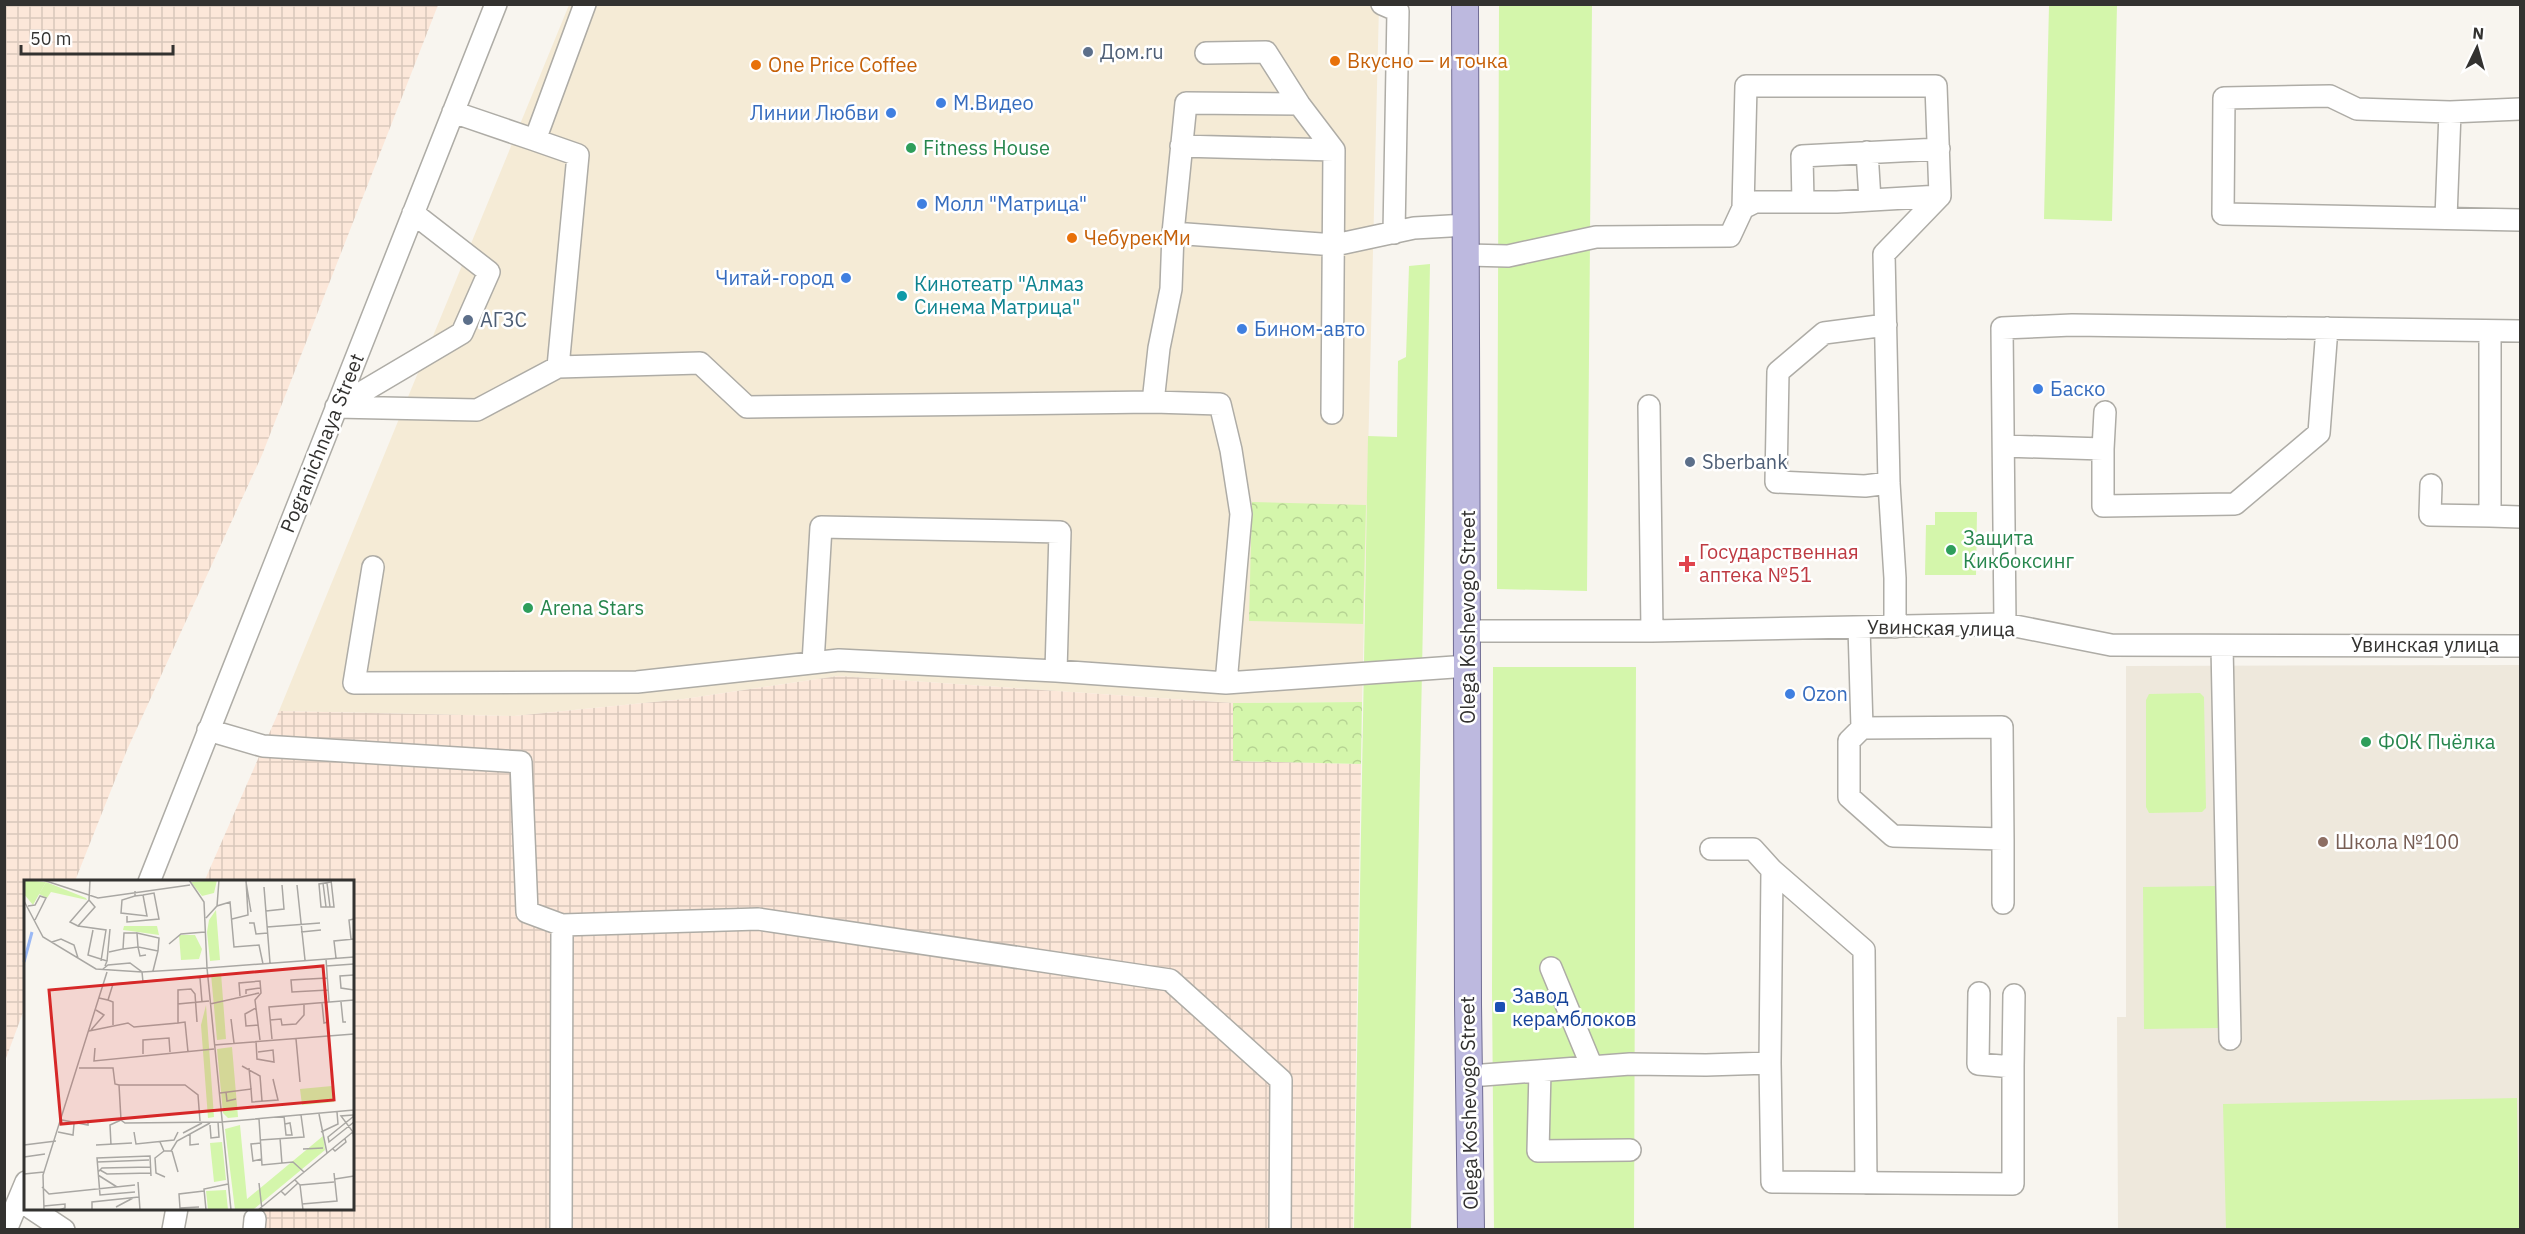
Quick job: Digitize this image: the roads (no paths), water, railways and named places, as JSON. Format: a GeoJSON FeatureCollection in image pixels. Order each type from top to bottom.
{"type":"FeatureCollection","features":[{"type":"Feature","properties":{"kind":"main road","name":"Olega Koshevogo Street"},"geometry":{"type":"LineString","coordinates":[[1465,4],[1468,1004],[1471,1230]]}},
{"type":"Feature","properties":{"kind":"street","name":"Pogranichnaya Street"},"geometry":{"type":"LineString","coordinates":[[150,880],[496,4]]}},
{"type":"Feature","properties":{"kind":"street"},"geometry":{"type":"LineString","coordinates":[[536,140],[585,4]]}},
{"type":"Feature","properties":{"kind":"street"},"geometry":{"type":"LineString","coordinates":[[1382,4],[1398,11],[1394,233]]}},
{"type":"Feature","properties":{"kind":"street"},"geometry":{"type":"LineString","coordinates":[[1206,53],[1266,52],[1299,104],[1334,150],[1332,413]]}},
{"type":"Feature","properties":{"kind":"street"},"geometry":{"type":"LineString","coordinates":[[1467,255],[1508,256],[1596,237],[1730,236],[1743,208],[1746,86],[1936,86],[1940,196],[1884,254],[1895,627]]}},
{"type":"Feature","properties":{"kind":"street"},"geometry":{"type":"LineString","coordinates":[[2520,109],[2450,112],[2358,109],[2330,96],[2224,98],[2223,214],[2520,220]]}},
{"type":"Feature","properties":{"kind":"street"},"geometry":{"type":"LineString","coordinates":[[1153,402],[1159,348],[1171,289],[1173,233],[1186,103],[1299,104]]}},
{"type":"Feature","properties":{"kind":"street"},"geometry":{"type":"LineString","coordinates":[[453,112],[578,155],[558,367]]}},
{"type":"Feature","properties":{"kind":"street"},"geometry":{"type":"LineString","coordinates":[[2446,218],[2450,112]]}},
{"type":"Feature","properties":{"kind":"street"},"geometry":{"type":"LineString","coordinates":[[1181,146],[1334,150]]}},
{"type":"Feature","properties":{"kind":"street"},"geometry":{"type":"LineString","coordinates":[[1803,202],[1802,156],[1939,148]]}},
{"type":"Feature","properties":{"kind":"street"},"geometry":{"type":"LineString","coordinates":[[1867,152],[1870,200]]}},
{"type":"Feature","properties":{"kind":"street"},"geometry":{"type":"LineString","coordinates":[[1743,208],[1755,202],[1940,196]]}},
{"type":"Feature","properties":{"kind":"street"},"geometry":{"type":"LineString","coordinates":[[336,407],[462,333],[489,272],[413,213]]}},
{"type":"Feature","properties":{"kind":"street"},"geometry":{"type":"LineString","coordinates":[[1173,233],[1335,245],[1414,228],[1467,225]]}},
{"type":"Feature","properties":{"kind":"street"},"geometry":{"type":"LineString","coordinates":[[1886,325],[1824,333],[1778,372],[1776,482],[1865,486],[1889,483]]}},
{"type":"Feature","properties":{"kind":"street"},"geometry":{"type":"LineString","coordinates":[[2005,624],[2002,328],[2072,325],[2520,332]]}},
{"type":"Feature","properties":{"kind":"street"},"geometry":{"type":"LineString","coordinates":[[2105,412],[2103,506],[2235,504],[2319,433],[2327,328]]}},
{"type":"Feature","properties":{"kind":"street"},"geometry":{"type":"LineString","coordinates":[[2490,331],[2490,516]]}},
{"type":"Feature","properties":{"kind":"street"},"geometry":{"type":"LineString","coordinates":[[336,407],[477,410],[558,367],[700,363],[747,406],[1153,402],[1220,404],[1231,450],[1241,514],[1226,683]]}},
{"type":"Feature","properties":{"kind":"street"},"geometry":{"type":"LineString","coordinates":[[1649,406],[1652,631]]}},
{"type":"Feature","properties":{"kind":"street"},"geometry":{"type":"LineString","coordinates":[[2004,446],[2103,449]]}},
{"type":"Feature","properties":{"kind":"street"},"geometry":{"type":"LineString","coordinates":[[2431,485],[2430,515],[2520,517]]}},
{"type":"Feature","properties":{"kind":"street"},"geometry":{"type":"LineString","coordinates":[[813,663],[821,527],[1060,532],[1056,670]]}},
{"type":"Feature","properties":{"kind":"street"},"geometry":{"type":"LineString","coordinates":[[373,567],[354,683],[636,682],[839,660],[1056,670],[1226,683],[1468,666]]}},
{"type":"Feature","properties":{"kind":"street","name":"Увинская улица"},"geometry":{"type":"LineString","coordinates":[[1468,631],[1652,631],[2005,624],[2111,645],[2520,646]]}},
{"type":"Feature","properties":{"kind":"street"},"geometry":{"type":"LineString","coordinates":[[1859,627],[1862,728]]}},
{"type":"Feature","properties":{"kind":"street"},"geometry":{"type":"LineString","coordinates":[[2222,646],[2230,1039]]}},
{"type":"Feature","properties":{"kind":"street"},"geometry":{"type":"LineString","coordinates":[[2003,839],[1893,836],[1849,797],[1849,741],[1862,728],[2002,727],[2003,839],[2003,903]]}},
{"type":"Feature","properties":{"kind":"street"},"geometry":{"type":"LineString","coordinates":[[208,730],[263,746],[521,762],[527,912],[562,925],[758,919],[1170,980],[1281,1080],[1280,1230]]}},
{"type":"Feature","properties":{"kind":"street"},"geometry":{"type":"LineString","coordinates":[[1711,849],[1753,849],[1772,870],[1864,950],[1866,1183]]}},
{"type":"Feature","properties":{"kind":"street"},"geometry":{"type":"LineString","coordinates":[[1772,870],[1770,1063],[1772,1182],[2013,1184],[2014,995]]}},
{"type":"Feature","properties":{"kind":"street"},"geometry":{"type":"LineString","coordinates":[[561,1230],[562,925]]}},
{"type":"Feature","properties":{"kind":"street"},"geometry":{"type":"LineString","coordinates":[[1551,968],[1592,1067]]}},
{"type":"Feature","properties":{"kind":"street"},"geometry":{"type":"LineString","coordinates":[[1980,993],[1978,1064],[2013,1067]]}},
{"type":"Feature","properties":{"kind":"street"},"geometry":{"type":"LineString","coordinates":[[1470,1076],[1494,1072],[1630,1064],[1770,1063]]}},
{"type":"Feature","properties":{"kind":"street"},"geometry":{"type":"LineString","coordinates":[[1540,1071],[1539,1151],[1630,1150]]}},
{"type":"Feature","properties":{"kind":"street"},"geometry":{"type":"LineString","coordinates":[[6,1230],[24,1201]]}},
{"type":"Feature","properties":{"kind":"street"},"geometry":{"type":"LineString","coordinates":[[39,1210],[64,1230]]}},
{"type":"Feature","properties":{"kind":"street"},"geometry":{"type":"LineString","coordinates":[[173,1230],[177,1210]]}},
{"type":"Feature","properties":{"kind":"place","name":"Дом.ru"},"geometry":{"type":"Point","coordinates":[1088,52]}},
{"type":"Feature","properties":{"kind":"place","name":"Вкусно — и точка"},"geometry":{"type":"Point","coordinates":[1335,61]}},
{"type":"Feature","properties":{"kind":"place","name":"One Price Coffee"},"geometry":{"type":"Point","coordinates":[756,65]}},
{"type":"Feature","properties":{"kind":"place","name":"М.Видео"},"geometry":{"type":"Point","coordinates":[941,103]}},
{"type":"Feature","properties":{"kind":"place","name":"Линии Любви"},"geometry":{"type":"Point","coordinates":[891,113]}},
{"type":"Feature","properties":{"kind":"place","name":"Fitness House"},"geometry":{"type":"Point","coordinates":[911,148]}},
{"type":"Feature","properties":{"kind":"place","name":"Молл \"Матрица\""},"geometry":{"type":"Point","coordinates":[922,204]}},
{"type":"Feature","properties":{"kind":"place","name":"ЧебурекМи"},"geometry":{"type":"Point","coordinates":[1072,238]}},
{"type":"Feature","properties":{"kind":"place","name":"Читай-город"},"geometry":{"type":"Point","coordinates":[846,278]}},
{"type":"Feature","properties":{"kind":"place","name":"Кинотеатр \"Алмаз Синема Матрица\""},"geometry":{"type":"Point","coordinates":[902,296]}},
{"type":"Feature","properties":{"kind":"place","name":"АГЗС"},"geometry":{"type":"Point","coordinates":[468,320]}},
{"type":"Feature","properties":{"kind":"place","name":"Бином-авто"},"geometry":{"type":"Point","coordinates":[1242,329]}},
{"type":"Feature","properties":{"kind":"place","name":"Баско"},"geometry":{"type":"Point","coordinates":[2038,389]}},
{"type":"Feature","properties":{"kind":"place","name":"Sberbank"},"geometry":{"type":"Point","coordinates":[1690,462]}},
{"type":"Feature","properties":{"kind":"place","name":"Защита Кикбоксинг"},"geometry":{"type":"Point","coordinates":[1951,550]}},
{"type":"Feature","properties":{"kind":"place","name":"Государственная аптека №51"},"geometry":{"type":"Point","coordinates":[1687,564]}},
{"type":"Feature","properties":{"kind":"place","name":"Arena Stars"},"geometry":{"type":"Point","coordinates":[528,608]}},
{"type":"Feature","properties":{"kind":"place","name":"Ozon"},"geometry":{"type":"Point","coordinates":[1790,694]}},
{"type":"Feature","properties":{"kind":"place","name":"ФОК Пчёлка"},"geometry":{"type":"Point","coordinates":[2366,742]}},
{"type":"Feature","properties":{"kind":"place","name":"Школа №100"},"geometry":{"type":"Point","coordinates":[2323,842]}},
{"type":"Feature","properties":{"kind":"place","name":"Завод керамблоков"},"geometry":{"type":"Point","coordinates":[1500,1007]}}]}
